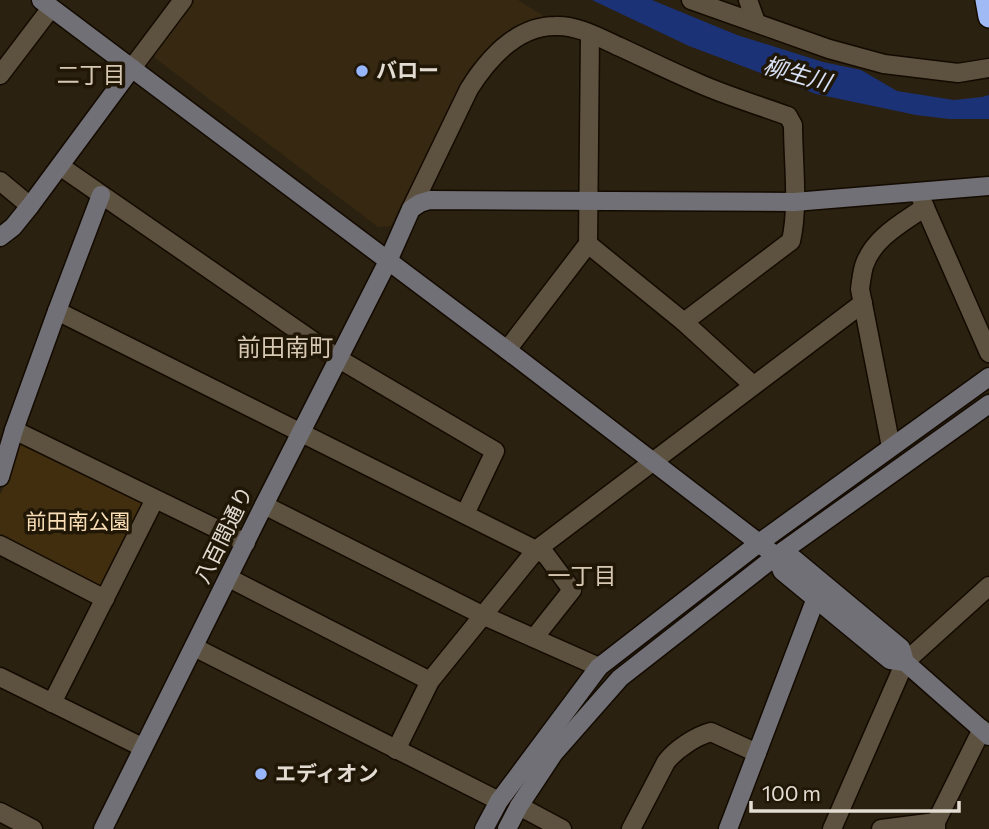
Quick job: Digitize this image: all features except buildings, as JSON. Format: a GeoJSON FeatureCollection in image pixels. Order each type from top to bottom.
{"type":"FeatureCollection","features":[{"type":"Feature","properties":{"kind":"highway"},"geometry":{"type":"LineString","coordinates":[[986,0],[989,17]]}},
{"type":"Feature","properties":{"kind":"street"},"geometry":{"type":"LineString","coordinates":[[0,237],[13,227],[30,206],[183,0]]}},
{"type":"Feature","properties":{"kind":"street"},"geometry":{"type":"LineString","coordinates":[[691,0],[829,50],[884,64],[958,73],[989,68]]}},
{"type":"Feature","properties":{"kind":"street"},"geometry":{"type":"LineString","coordinates":[[748,0],[756,22]]}},
{"type":"Feature","properties":{"kind":"street"},"geometry":{"type":"LineString","coordinates":[[0,75],[46,4],[776,556],[794,559],[901,648],[905,662],[985,733],[936,826],[881,829]]}},
{"type":"Feature","properties":{"kind":"street"},"geometry":{"type":"LineString","coordinates":[[411,209],[479,72],[496,52],[517,36],[553,26],[579,29],[701,84],[788,116],[793,125],[794,229],[791,241],[684,322]]}},
{"type":"Feature","properties":{"kind":"street"},"geometry":{"type":"LineString","coordinates":[[507,351],[588,244],[590,34]]}},
{"type":"Feature","properties":{"kind":"street"},"geometry":{"type":"LineString","coordinates":[[60,166],[339,359],[495,451],[465,514]]}},
{"type":"Feature","properties":{"kind":"street"},"geometry":{"type":"LineString","coordinates":[[0,181],[30,206]]}},
{"type":"Feature","properties":{"kind":"street"},"geometry":{"type":"LineString","coordinates":[[411,209],[430,200],[794,202],[922,199],[989,186]]}},
{"type":"Feature","properties":{"kind":"street"},"geometry":{"type":"LineString","coordinates":[[0,477],[14,430],[101,195]]}},
{"type":"Feature","properties":{"kind":"street"},"geometry":{"type":"LineString","coordinates":[[891,447],[860,289],[864,265],[873,248],[922,199]]}},
{"type":"Feature","properties":{"kind":"street"},"geometry":{"type":"LineString","coordinates":[[922,199],[989,353]]}},
{"type":"Feature","properties":{"kind":"street","name":"八百間通り"},"geometry":{"type":"LineString","coordinates":[[103,829],[388,261],[411,209]]}},
{"type":"Feature","properties":{"kind":"street"},"geometry":{"type":"LineString","coordinates":[[588,244],[684,322],[753,385]]}},
{"type":"Feature","properties":{"kind":"street"},"geometry":{"type":"LineString","coordinates":[[396,750],[430,681],[536,550],[863,303]]}},
{"type":"Feature","properties":{"kind":"street"},"geometry":{"type":"LineString","coordinates":[[57,311],[547,555],[572,590],[534,638]]}},
{"type":"Feature","properties":{"kind":"street"},"geometry":{"type":"LineString","coordinates":[[484,829],[499,801],[599,667],[759,543],[989,377]]}},
{"type":"Feature","properties":{"kind":"street"},"geometry":{"type":"LineString","coordinates":[[507,829],[554,753],[620,678],[776,556],[989,404]]}},
{"type":"Feature","properties":{"kind":"street"},"geometry":{"type":"LineString","coordinates":[[14,430],[246,543]]}},
{"type":"Feature","properties":{"kind":"street"},"geometry":{"type":"LineString","coordinates":[[52,703],[155,499]]}},
{"type":"Feature","properties":{"kind":"street"},"geometry":{"type":"LineString","coordinates":[[264,505],[482,615],[599,667]]}},
{"type":"Feature","properties":{"kind":"street"},"geometry":{"type":"LineString","coordinates":[[0,545],[105,598]]}},
{"type":"Feature","properties":{"kind":"street"},"geometry":{"type":"LineString","coordinates":[[776,556],[782,571],[890,660],[905,662]]}},
{"type":"Feature","properties":{"kind":"street"},"geometry":{"type":"LineString","coordinates":[[229,578],[430,681]]}},
{"type":"Feature","properties":{"kind":"street"},"geometry":{"type":"LineString","coordinates":[[832,829],[905,662],[989,586]]}},
{"type":"Feature","properties":{"kind":"street"},"geometry":{"type":"LineString","coordinates":[[728,829],[816,598]]}},
{"type":"Feature","properties":{"kind":"street"},"geometry":{"type":"LineString","coordinates":[[194,647],[499,801]]}},
{"type":"Feature","properties":{"kind":"street"},"geometry":{"type":"LineString","coordinates":[[0,677],[142,747]]}},
{"type":"Feature","properties":{"kind":"street"},"geometry":{"type":"LineString","coordinates":[[631,829],[671,755],[704,734],[711,732],[757,752]]}},
{"type":"Feature","properties":{"kind":"street"},"geometry":{"type":"LineString","coordinates":[[519,806],[562,829]]}},
{"type":"Feature","properties":{"kind":"street"},"geometry":{"type":"LineString","coordinates":[[0,812],[33,829]]}},
{"type":"Feature","properties":{"kind":"shaded area"},"geometry":{"type":"Polygon","coordinates":[[[193,0],[518,0],[547,18],[513,27],[494,41],[469,69],[439,130],[415,189],[408,191],[391,226],[378,227],[155,58],[154,51],[193,0]]]}},
{"type":"Feature","properties":{"kind":"green space","name":"前田南公園"},"geometry":{"type":"Polygon","coordinates":[[[27,441],[142,499],[145,509],[105,586],[97,587],[0,537],[0,494],[8,480],[19,443],[27,441]]]}},
{"type":"Feature","properties":{"kind":"water","name":"柳生川"},"geometry":{"type":"Polygon","coordinates":[[[592,0],[652,0],[737,35],[823,62],[861,70],[897,91],[954,100],[989,95],[989,119],[949,119],[916,115],[816,94],[689,46],[592,0]]]}},
{"type":"Feature","properties":{"kind":"place","name":"バロー"},"geometry":{"type":"Point","coordinates":[362,71]}},
{"type":"Feature","properties":{"kind":"place","name":"エディオン"},"geometry":{"type":"Point","coordinates":[261,774]}},
{"type":"Feature","properties":{"kind":"district","name":"二丁目"},"geometry":{"type":"Point","coordinates":[91,75]}},
{"type":"Feature","properties":{"kind":"district","name":"前田南町"},"geometry":{"type":"Point","coordinates":[285,348]}},
{"type":"Feature","properties":{"kind":"district","name":"一丁目"},"geometry":{"type":"Point","coordinates":[582,576]}}]}
